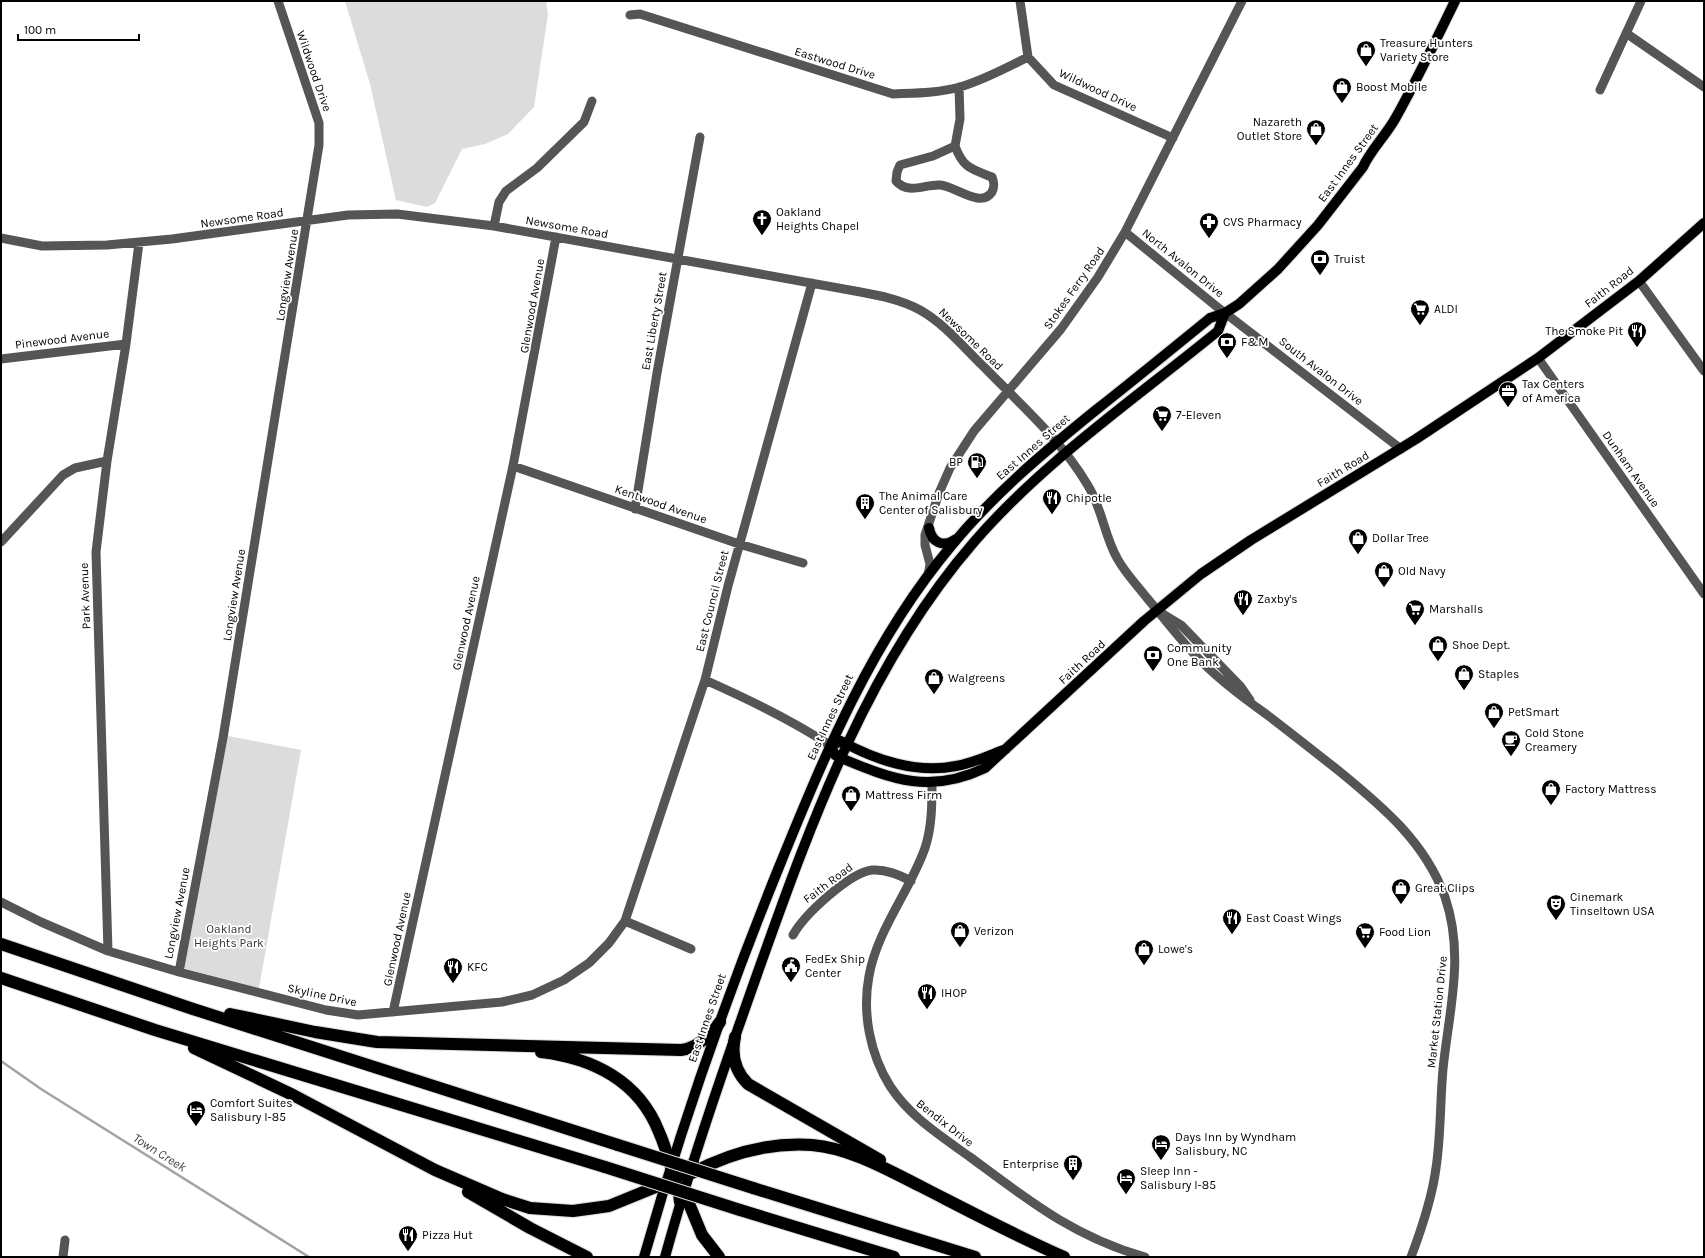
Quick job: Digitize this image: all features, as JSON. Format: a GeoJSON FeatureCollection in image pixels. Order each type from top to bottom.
{"type":"FeatureCollection","features":[{"type":"Feature","properties":{"kind":"highway"},"geometry":{"type":"LineString","coordinates":[[1,944],[193,1009],[753,1188],[976,1257]]}},
{"type":"Feature","properties":{"kind":"highway"},"geometry":{"type":"LineString","coordinates":[[1,978],[155,1030],[894,1257]]}},
{"type":"Feature","properties":{"kind":"highway"},"geometry":{"type":"LineString","coordinates":[[193,1009],[220,1011],[315,1032],[360,1040],[404,1043],[502,1044],[682,1050],[694,1047],[720,1022]]}},
{"type":"Feature","properties":{"kind":"highway"},"geometry":{"type":"LineString","coordinates":[[155,1030],[293,1095],[409,1157],[525,1225],[587,1257]]}},
{"type":"Feature","properties":{"kind":"highway"},"geometry":{"type":"LineString","coordinates":[[735,1037],[733,1048],[734,1061],[740,1074],[748,1084],[961,1207]]}},
{"type":"Feature","properties":{"kind":"highway"},"geometry":{"type":"LineString","coordinates":[[452,1044],[561,1055],[582,1060],[602,1068],[626,1085],[645,1107],[660,1132],[671,1166],[680,1182],[702,1234],[719,1257]]}},
{"type":"Feature","properties":{"kind":"highway"},"geometry":{"type":"LineString","coordinates":[[661,1197],[680,1182],[719,1160],[747,1150],[775,1146],[812,1145],[833,1149],[868,1162],[1064,1257]]}},
{"type":"Feature","properties":{"kind":"highway"},"geometry":{"type":"LineString","coordinates":[[675,1153],[675,1163],[680,1182]]}},
{"type":"Feature","properties":{"kind":"highway"},"geometry":{"type":"LineString","coordinates":[[409,1157],[502,1199],[522,1206],[544,1210],[573,1211],[602,1207],[680,1182]]}},
{"type":"Feature","properties":{"kind":"main road","name":"East Innes Street"},"geometry":{"type":"LineString","coordinates":[[671,1166],[720,1022],[761,911],[844,714],[876,656],[927,577],[960,535],[1000,492],[1056,442],[1210,318],[1225,313],[1246,299],[1278,269],[1318,225],[1386,135],[1406,100],[1455,1]]}},
{"type":"Feature","properties":{"kind":"main road","name":"Faith Road"},"geometry":{"type":"LineString","coordinates":[[1006,749],[963,765],[932,769],[902,765],[847,745],[841,741],[831,746],[835,755],[894,779],[932,782],[961,777],[981,770],[994,762],[1006,749],[1156,610],[1200,574],[1232,552],[1401,449],[1538,358],[1639,281],[1704,222]]}},
{"type":"Feature","properties":{"kind":"main road"},"geometry":{"type":"LineString","coordinates":[[665,1257],[680,1182],[735,1037],[792,878],[841,758],[868,700],[893,655],[947,576],[974,541],[1004,509],[1066,454],[1218,331],[1225,313]]}},
{"type":"Feature","properties":{"kind":"main road"},"geometry":{"type":"LineString","coordinates":[[928,528],[932,538],[940,544],[952,542],[960,535]]}},
{"type":"Feature","properties":{"kind":"main road"},"geometry":{"type":"LineString","coordinates":[[644,1257],[661,1197]]}},
{"type":"Feature","properties":{"kind":"street","name":"Wildwood Drive"},"geometry":{"type":"LineString","coordinates":[[278,1],[319,123],[319,145],[308,220]]}},
{"type":"Feature","properties":{"kind":"street"},"geometry":{"type":"LineString","coordinates":[[1020,1],[1028,57]]}},
{"type":"Feature","properties":{"kind":"street","name":"Stokes Ferry Road"},"geometry":{"type":"LineString","coordinates":[[927,577],[930,564],[925,537],[939,493],[952,464],[970,437],[1007,391],[1067,322],[1098,277],[1125,232],[1242,1]]}},
{"type":"Feature","properties":{"kind":"street"},"geometry":{"type":"LineString","coordinates":[[1600,90],[1641,1]]}},
{"type":"Feature","properties":{"kind":"street","name":"Eastwood Drive"},"geometry":{"type":"LineString","coordinates":[[632,15],[640,14],[893,94],[928,92],[959,87],[977,81],[1028,57]]}},
{"type":"Feature","properties":{"kind":"street"},"geometry":{"type":"LineString","coordinates":[[1626,33],[1704,88]]}},
{"type":"Feature","properties":{"kind":"street","name":"Wildwood Drive"},"geometry":{"type":"LineString","coordinates":[[1028,57],[1054,86],[1173,138]]}},
{"type":"Feature","properties":{"kind":"street"},"geometry":{"type":"LineString","coordinates":[[955,146],[933,156],[900,165],[897,172],[896,181],[901,186],[909,189],[941,185],[981,199],[988,196],[993,190],[994,183],[992,177],[966,167],[959,157],[955,146],[960,119],[959,87]]}},
{"type":"Feature","properties":{"kind":"street"},"geometry":{"type":"LineString","coordinates":[[494,226],[499,202],[506,191],[536,168],[584,122],[592,101]]}},
{"type":"Feature","properties":{"kind":"street","name":"East Liberty Street"},"geometry":{"type":"LineString","coordinates":[[635,509],[677,258],[700,137]]}},
{"type":"Feature","properties":{"kind":"street","name":"Newsome Road"},"geometry":{"type":"LineString","coordinates":[[1,238],[42,246],[72,246],[139,242],[348,215],[397,214],[494,226],[677,258],[887,298],[921,310],[951,335],[1007,391],[1066,454]]}},
{"type":"Feature","properties":{"kind":"street","name":"Longview Avenue"},"geometry":{"type":"LineString","coordinates":[[178,972],[223,738],[308,220]]}},
{"type":"Feature","properties":{"kind":"street","name":"North Avalon Drive"},"geometry":{"type":"LineString","coordinates":[[1125,232],[1225,313]]}},
{"type":"Feature","properties":{"kind":"street","name":"Glenwood Avenue"},"geometry":{"type":"LineString","coordinates":[[393,1012],[512,466],[556,237]]}},
{"type":"Feature","properties":{"kind":"street","name":"Park Avenue"},"geometry":{"type":"LineString","coordinates":[[108,951],[96,552],[107,461],[126,344],[139,242]]}},
{"type":"Feature","properties":{"kind":"street"},"geometry":{"type":"LineString","coordinates":[[1639,281],[1704,371]]}},
{"type":"Feature","properties":{"kind":"street","name":"East Council Street"},"geometry":{"type":"LineString","coordinates":[[625,921],[705,680],[739,544],[812,283]]}},
{"type":"Feature","properties":{"kind":"street","name":"South Avalon Drive"},"geometry":{"type":"LineString","coordinates":[[1225,313],[1401,449]]}},
{"type":"Feature","properties":{"kind":"street","name":"Pinewood Avenue"},"geometry":{"type":"LineString","coordinates":[[1,359],[126,344]]}},
{"type":"Feature","properties":{"kind":"street","name":"Dunham Avenue"},"geometry":{"type":"LineString","coordinates":[[1538,358],[1704,594]]}},
{"type":"Feature","properties":{"kind":"street","name":"Market Station Drive"},"geometry":{"type":"LineString","coordinates":[[1066,454],[1086,482],[1098,504],[1111,544],[1119,562],[1156,610],[1181,625],[1241,687],[1254,706],[1378,803],[1398,822],[1416,843],[1434,870],[1453,924],[1456,959],[1443,1067],[1436,1168],[1429,1202],[1411,1257]]}},
{"type":"Feature","properties":{"kind":"street"},"geometry":{"type":"LineString","coordinates":[[1,542],[63,475],[75,468],[107,461]]}},
{"type":"Feature","properties":{"kind":"street","name":"Kentwood Avenue"},"geometry":{"type":"LineString","coordinates":[[512,466],[739,544],[803,563]]}},
{"type":"Feature","properties":{"kind":"street","name":"Faith Road"},"geometry":{"type":"LineString","coordinates":[[705,680],[812,733],[831,746]]}},
{"type":"Feature","properties":{"kind":"street","name":"Bendix Drive"},"geometry":{"type":"LineString","coordinates":[[932,782],[928,835],[911,881],[879,946],[871,966],[867,1008],[873,1047],[883,1073],[890,1086],[906,1107],[926,1125],[1050,1216],[1092,1239],[1145,1257]]}},
{"type":"Feature","properties":{"kind":"street","name":"Faith Road"},"geometry":{"type":"LineString","coordinates":[[793,935],[806,917],[859,874],[872,870],[882,870],[911,881]]}},
{"type":"Feature","properties":{"kind":"street","name":"Skyline Drive"},"geometry":{"type":"LineString","coordinates":[[1,902],[41,922],[108,951],[178,972],[326,1010],[358,1015],[502,1002],[532,995],[564,980],[589,963],[609,943],[625,921]]}},
{"type":"Feature","properties":{"kind":"street"},"geometry":{"type":"LineString","coordinates":[[625,921],[691,949]]}},
{"type":"Feature","properties":{"kind":"street"},"geometry":{"type":"LineString","coordinates":[[62,1257],[65,1240]]}},
{"type":"Feature","properties":{"kind":"green space"},"geometry":{"type":"Polygon","coordinates":[[[345,1],[546,1],[548,14],[534,107],[508,134],[485,144],[462,149],[435,203],[427,207],[396,200],[370,84],[345,1]]]}},
{"type":"Feature","properties":{"kind":"green space","name":"Oakland Heights Park"},"geometry":{"type":"Polygon","coordinates":[[[228,736],[301,750],[259,988],[183,968],[228,736]]]}},
{"type":"Feature","properties":{"kind":"waterway","name":"Town Creek"},"geometry":{"type":"LineString","coordinates":[[1,1061],[41,1089],[309,1257]]}},
{"type":"Feature","properties":{"kind":"place","name":"Treasure Hunters Variety Store"},"geometry":{"type":"Point","coordinates":[1366,67]}},
{"type":"Feature","properties":{"kind":"place","name":"Boost Mobile"},"geometry":{"type":"Point","coordinates":[1342,104]}},
{"type":"Feature","properties":{"kind":"place","name":"Nazareth Outlet Store"},"geometry":{"type":"Point","coordinates":[1316,146]}},
{"type":"Feature","properties":{"kind":"place","name":"Oakland Heights Chapel"},"geometry":{"type":"Point","coordinates":[762,236]}},
{"type":"Feature","properties":{"kind":"place","name":"CVS Pharmacy"},"geometry":{"type":"Point","coordinates":[1209,239]}},
{"type":"Feature","properties":{"kind":"place","name":"Truist"},"geometry":{"type":"Point","coordinates":[1320,276]}},
{"type":"Feature","properties":{"kind":"place","name":"ALDI"},"geometry":{"type":"Point","coordinates":[1420,326]}},
{"type":"Feature","properties":{"kind":"place","name":"The Smoke Pit"},"geometry":{"type":"Point","coordinates":[1637,348]}},
{"type":"Feature","properties":{"kind":"place","name":"F&M"},"geometry":{"type":"Point","coordinates":[1227,359]}},
{"type":"Feature","properties":{"kind":"place","name":"Tax Centers of America"},"geometry":{"type":"Point","coordinates":[1508,408]}},
{"type":"Feature","properties":{"kind":"place","name":"7-Eleven"},"geometry":{"type":"Point","coordinates":[1162,432]}},
{"type":"Feature","properties":{"kind":"place","name":"BP"},"geometry":{"type":"Point","coordinates":[977,479]}},
{"type":"Feature","properties":{"kind":"place","name":"Chipotle"},"geometry":{"type":"Point","coordinates":[1052,515]}},
{"type":"Feature","properties":{"kind":"place","name":"The Animal Care Center of Salisbury"},"geometry":{"type":"Point","coordinates":[865,520]}},
{"type":"Feature","properties":{"kind":"place","name":"Dollar Tree"},"geometry":{"type":"Point","coordinates":[1358,555]}},
{"type":"Feature","properties":{"kind":"place","name":"Old Navy"},"geometry":{"type":"Point","coordinates":[1384,588]}},
{"type":"Feature","properties":{"kind":"place","name":"Zaxby's"},"geometry":{"type":"Point","coordinates":[1243,616]}},
{"type":"Feature","properties":{"kind":"place","name":"Marshalls"},"geometry":{"type":"Point","coordinates":[1415,626]}},
{"type":"Feature","properties":{"kind":"place","name":"Shoe Dept."},"geometry":{"type":"Point","coordinates":[1438,662]}},
{"type":"Feature","properties":{"kind":"place","name":"Community One Bank"},"geometry":{"type":"Point","coordinates":[1153,672]}},
{"type":"Feature","properties":{"kind":"place","name":"Staples"},"geometry":{"type":"Point","coordinates":[1464,691]}},
{"type":"Feature","properties":{"kind":"place","name":"Walgreens"},"geometry":{"type":"Point","coordinates":[934,695]}},
{"type":"Feature","properties":{"kind":"place","name":"PetSmart"},"geometry":{"type":"Point","coordinates":[1494,729]}},
{"type":"Feature","properties":{"kind":"place","name":"Cold Stone Creamery"},"geometry":{"type":"Point","coordinates":[1511,757]}},
{"type":"Feature","properties":{"kind":"place","name":"Factory Mattress"},"geometry":{"type":"Point","coordinates":[1551,806]}},
{"type":"Feature","properties":{"kind":"place","name":"Mattress Firm"},"geometry":{"type":"Point","coordinates":[851,812]}},
{"type":"Feature","properties":{"kind":"place","name":"Great Clips"},"geometry":{"type":"Point","coordinates":[1401,905]}},
{"type":"Feature","properties":{"kind":"place","name":"Cinemark Tinseltown USA"},"geometry":{"type":"Point","coordinates":[1556,921]}},
{"type":"Feature","properties":{"kind":"place","name":"East Coast Wings"},"geometry":{"type":"Point","coordinates":[1232,935]}},
{"type":"Feature","properties":{"kind":"place","name":"Verizon"},"geometry":{"type":"Point","coordinates":[960,948]}},
{"type":"Feature","properties":{"kind":"place","name":"Food Lion"},"geometry":{"type":"Point","coordinates":[1365,949]}},
{"type":"Feature","properties":{"kind":"place","name":"Lowe's"},"geometry":{"type":"Point","coordinates":[1144,966]}},
{"type":"Feature","properties":{"kind":"place","name":"FedEx Ship Center"},"geometry":{"type":"Point","coordinates":[791,983]}},
{"type":"Feature","properties":{"kind":"place","name":"KFC"},"geometry":{"type":"Point","coordinates":[453,984]}},
{"type":"Feature","properties":{"kind":"place","name":"IHOP"},"geometry":{"type":"Point","coordinates":[927,1010]}},
{"type":"Feature","properties":{"kind":"place","name":"Comfort Suites Salisbury I-85"},"geometry":{"type":"Point","coordinates":[196,1127]}},
{"type":"Feature","properties":{"kind":"place","name":"Days Inn by Wyndham Salisbury, NC"},"geometry":{"type":"Point","coordinates":[1161,1161]}},
{"type":"Feature","properties":{"kind":"place","name":"Enterprise"},"geometry":{"type":"Point","coordinates":[1073,1181]}},
{"type":"Feature","properties":{"kind":"place","name":"Sleep Inn - Salisbury I-85"},"geometry":{"type":"Point","coordinates":[1126,1195]}},
{"type":"Feature","properties":{"kind":"place","name":"Pizza Hut"},"geometry":{"type":"Point","coordinates":[408,1252]}}]}
